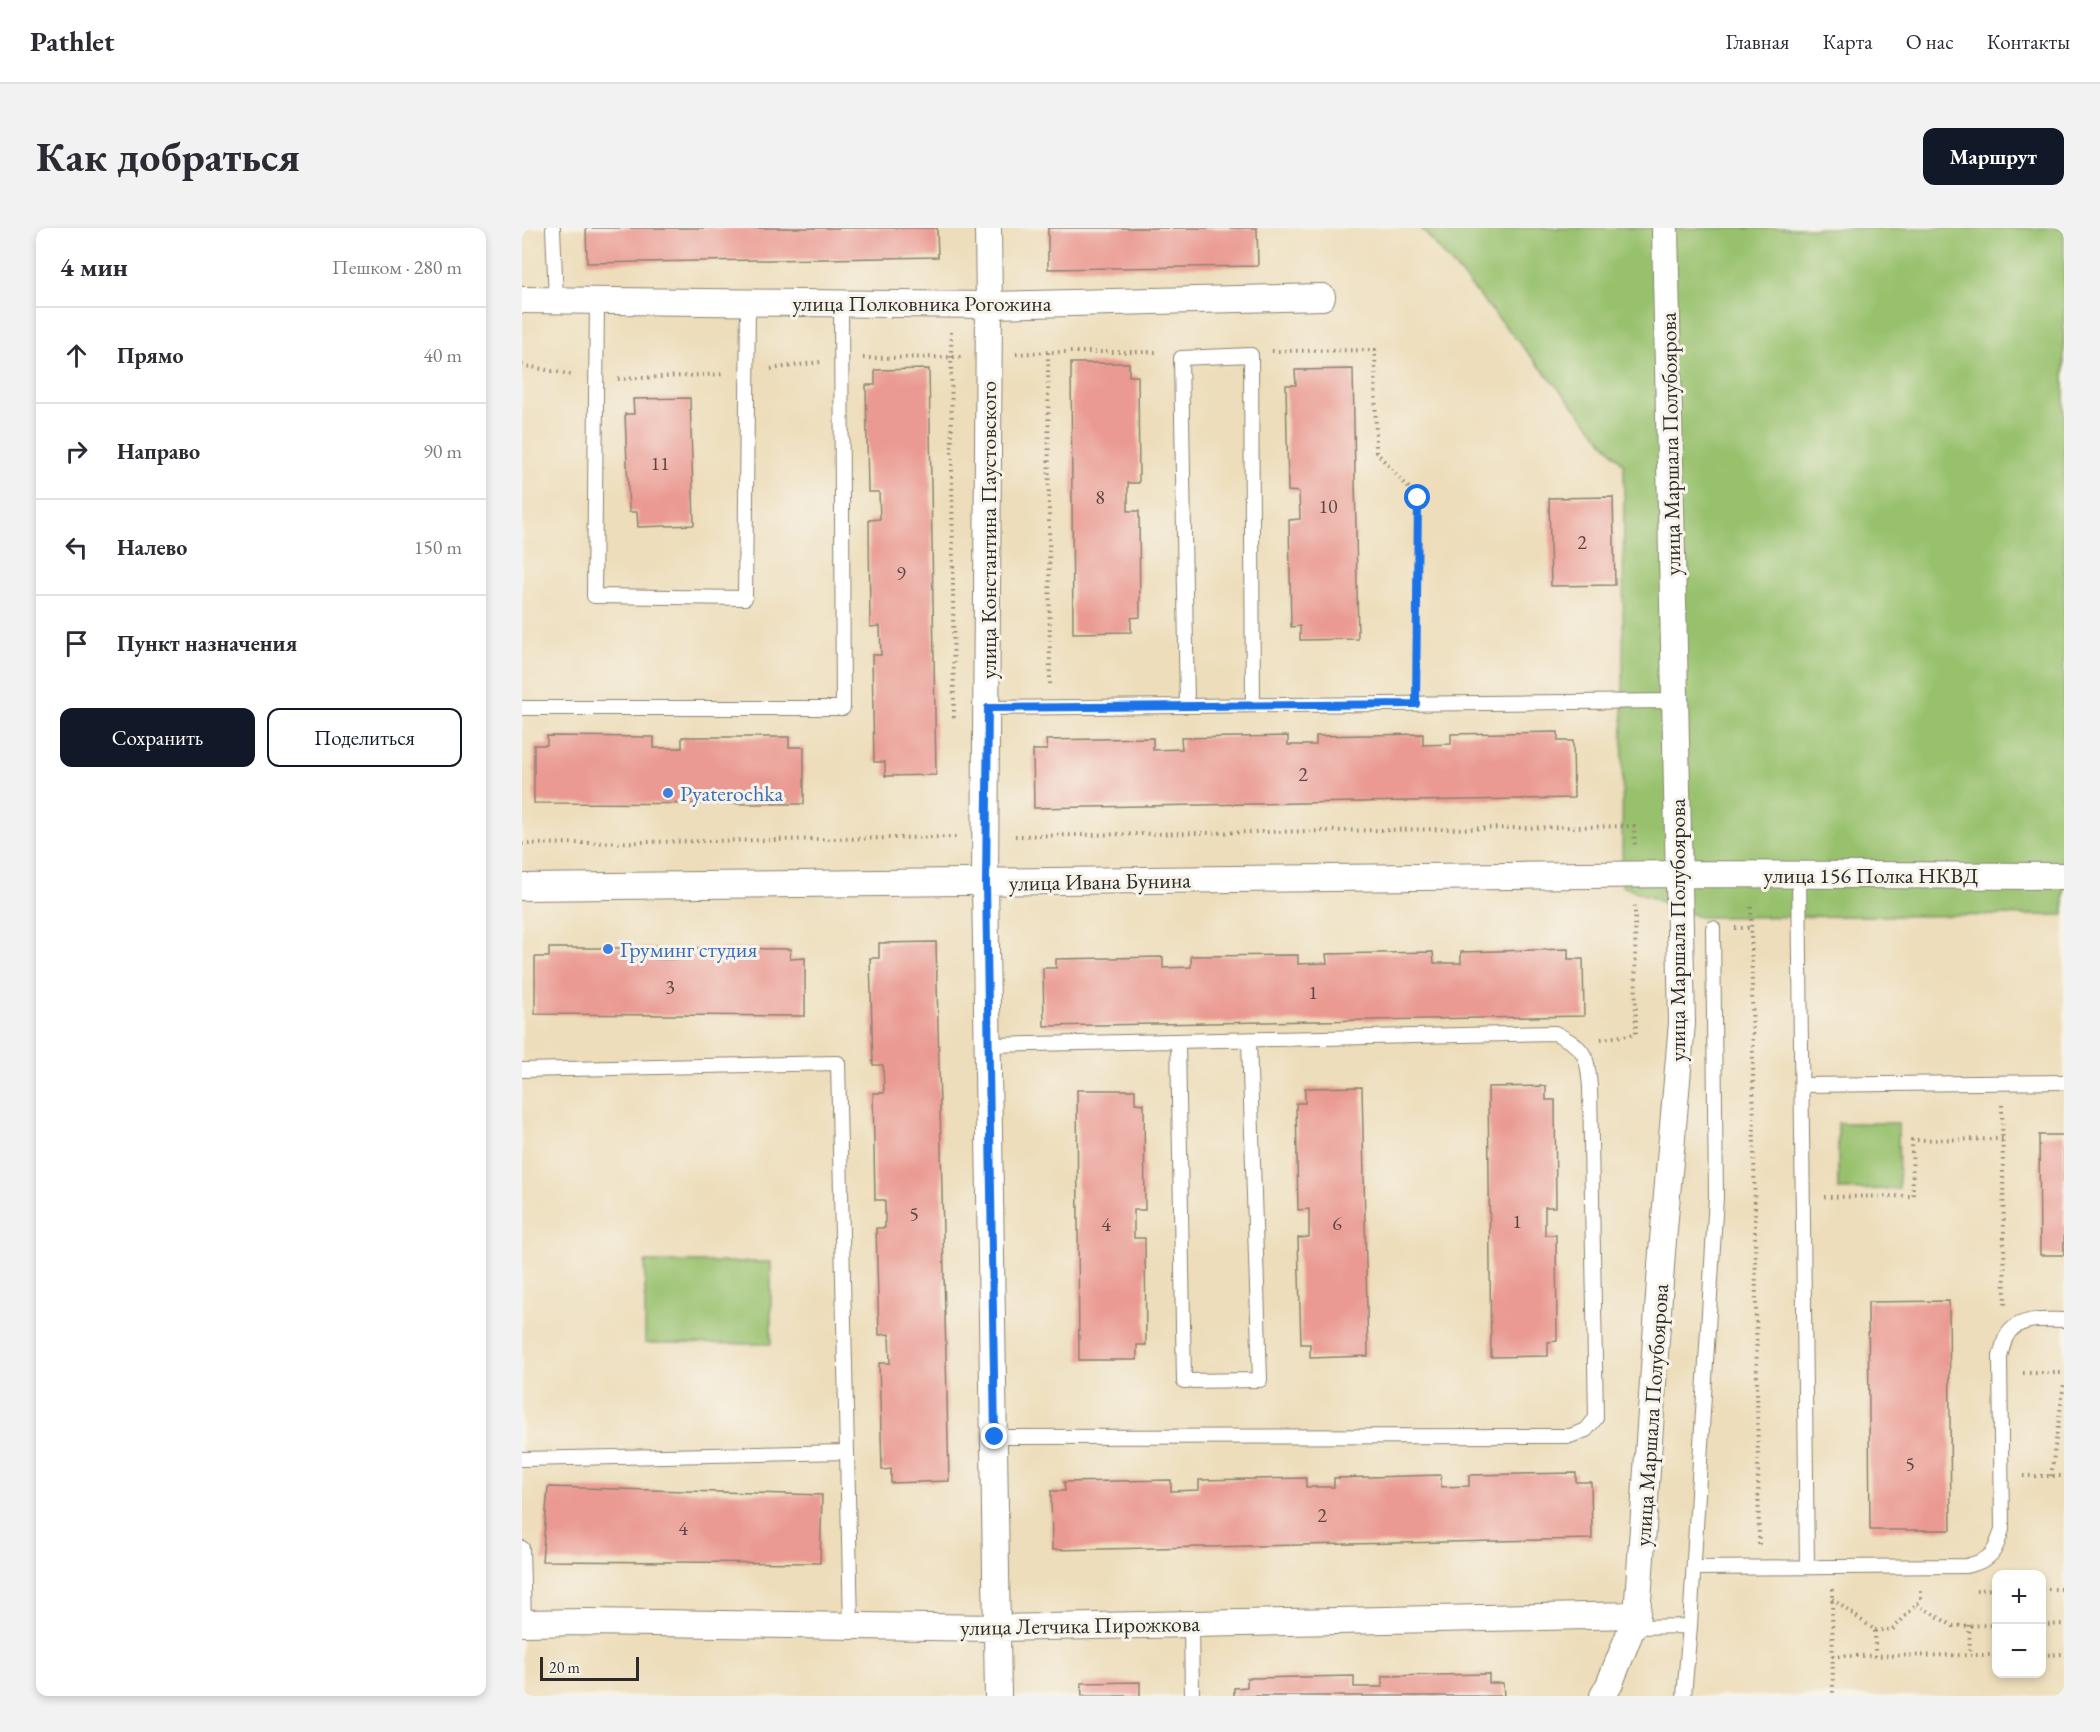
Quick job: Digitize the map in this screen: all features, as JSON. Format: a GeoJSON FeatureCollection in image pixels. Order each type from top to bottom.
{"type":"FeatureCollection","features":[{"type":"Feature","properties":{"kind":"street","name":"улица Константина Паустовского"},"geometry":{"type":"LineString","coordinates":[[988,228],[986,883],[998,1696]]}},
{"type":"Feature","properties":{"kind":"street","name":"улица Маршала Полубоярова"},"geometry":{"type":"LineString","coordinates":[[1603,1696],[1635,1621],[1662,1252],[1682,1023],[1665,228]]}},
{"type":"Feature","properties":{"kind":"street","name":"улица Полковника Рогожина"},"geometry":{"type":"LineString","coordinates":[[522,300],[989,305],[1322,297]]}},
{"type":"Feature","properties":{"kind":"street","name":"улица 156 Полка НКВД"},"geometry":{"type":"LineString","coordinates":[[1679,874],[2064,876]]}},
{"type":"Feature","properties":{"kind":"street","name":"улица Ивана Бунина"},"geometry":{"type":"LineString","coordinates":[[522,887],[1679,874]]}},
{"type":"Feature","properties":{"kind":"street","name":"улица Летчика Пирожкова"},"geometry":{"type":"LineString","coordinates":[[523,1623],[998,1628],[1191,1624],[1635,1621]]}},
{"type":"Feature","properties":{"kind":"lane"},"geometry":{"type":"LineString","coordinates":[[553,228],[556,300]]}},
{"type":"Feature","properties":{"kind":"lane"},"geometry":{"type":"LineString","coordinates":[[597,300],[594,596],[745,598],[748,302]]}},
{"type":"Feature","properties":{"kind":"lane"},"geometry":{"type":"LineString","coordinates":[[522,708],[843,708],[841,303]]}},
{"type":"Feature","properties":{"kind":"lane"},"geometry":{"type":"LineString","coordinates":[[1187,706],[1181,358],[1251,356],[1253,705]]}},
{"type":"Feature","properties":{"kind":"lane"},"geometry":{"type":"LineString","coordinates":[[988,708],[1675,701]]}},
{"type":"Feature","properties":{"kind":"lane"},"geometry":{"type":"LineString","coordinates":[[1799,874],[1807,1568]]}},
{"type":"Feature","properties":{"kind":"lane"},"geometry":{"type":"LineString","coordinates":[[1684,1696],[1695,1569],[1716,1197],[1713,928]]}},
{"type":"Feature","properties":{"kind":"lane"},"geometry":{"type":"LineString","coordinates":[[988,1045],[1555,1033],[1574,1043],[1587,1058],[1590,1087],[1596,1418],[1586,1430],[1570,1436],[995,1437]]}},
{"type":"Feature","properties":{"kind":"lane"},"geometry":{"type":"LineString","coordinates":[[1178,1041],[1184,1381],[1260,1380],[1249,1040]]}},
{"type":"Feature","properties":{"kind":"lane"},"geometry":{"type":"LineString","coordinates":[[522,1070],[838,1064],[851,1625]]}},
{"type":"Feature","properties":{"kind":"lane"},"geometry":{"type":"LineString","coordinates":[[1802,1085],[2064,1082]]}},
{"type":"Feature","properties":{"kind":"lane"},"geometry":{"type":"LineString","coordinates":[[1695,1569],[1966,1566],[1982,1563],[1996,1549],[2002,1529],[2000,1356],[2006,1337],[2017,1324],[2036,1320],[2064,1320]]}},
{"type":"Feature","properties":{"kind":"lane"},"geometry":{"type":"LineString","coordinates":[[522,1459],[847,1452]]}},
{"type":"Feature","properties":{"kind":"lane"},"geometry":{"type":"LineString","coordinates":[[522,1548],[523,1623]]}},
{"type":"Feature","properties":{"kind":"lane"},"geometry":{"type":"LineString","coordinates":[[1635,1621],[1690,1626]]}},
{"type":"Feature","properties":{"kind":"lane"},"geometry":{"type":"LineString","coordinates":[[1191,1624],[1192,1696]]}},
{"type":"Feature","properties":{"kind":"path"},"geometry":{"type":"LineString","coordinates":[[1270,351],[1375,350],[1376,452],[1418,498],[1416,704]]}},
{"type":"Feature","properties":{"kind":"path"},"geometry":{"type":"LineString","coordinates":[[522,365],[597,380],[747,373],[841,359],[989,356],[1048,352],[1165,352]]}},
{"type":"Feature","properties":{"kind":"path"},"geometry":{"type":"LineString","coordinates":[[1048,352],[1050,707]]}},
{"type":"Feature","properties":{"kind":"path"},"geometry":{"type":"LineString","coordinates":[[1751,907],[1759,1568]]}},
{"type":"Feature","properties":{"kind":"path"},"geometry":{"type":"LineString","coordinates":[[2002,1083],[2005,1308],[2017,1324]]}},
{"type":"Feature","properties":{"kind":"path"},"geometry":{"type":"LineString","coordinates":[[1803,1197],[1913,1196],[1912,1140],[2003,1139]]}},
{"type":"Feature","properties":{"kind":"path"},"geometry":{"type":"LineString","coordinates":[[2000,1373],[2064,1373]]}},
{"type":"Feature","properties":{"kind":"path"},"geometry":{"type":"LineString","coordinates":[[2051,1476],[2064,1383]]}},
{"type":"Feature","properties":{"kind":"path"},"geometry":{"type":"LineString","coordinates":[[2001,1476],[2064,1476]]}},
{"type":"Feature","properties":{"kind":"path"},"geometry":{"type":"LineString","coordinates":[[1832,1599],[1875,1630],[1892,1629],[1921,1600],[1921,1566]]}},
{"type":"Feature","properties":{"kind":"path"},"geometry":{"type":"LineString","coordinates":[[1832,1567],[1833,1696]]}},
{"type":"Feature","properties":{"kind":"path"},"geometry":{"type":"LineString","coordinates":[[1973,1590],[1992,1589]]}},
{"type":"Feature","properties":{"kind":"path"},"geometry":{"type":"LineString","coordinates":[[2046,1589],[2064,1589]]}},
{"type":"Feature","properties":{"kind":"path"},"geometry":{"type":"LineString","coordinates":[[1917,1604],[1953,1626],[1992,1625]]}},
{"type":"Feature","properties":{"kind":"path"},"geometry":{"type":"LineString","coordinates":[[2046,1625],[2064,1624]]}},
{"type":"Feature","properties":{"kind":"path"},"geometry":{"type":"LineString","coordinates":[[1969,1625],[1970,1655]]}},
{"type":"Feature","properties":{"kind":"path"},"geometry":{"type":"LineString","coordinates":[[1875,1630],[1875,1656]]}},
{"type":"Feature","properties":{"kind":"path"},"geometry":{"type":"LineString","coordinates":[[2046,1654],[2064,1654]]}},
{"type":"Feature","properties":{"kind":"path"},"geometry":{"type":"LineString","coordinates":[[1832,1656],[1992,1655]]}},
{"type":"Feature","properties":{"kind":"green space"},"geometry":{"type":"Polygon","coordinates":[[[1421,228],[2064,228],[2064,915],[1699,917],[1622,886],[1624,465],[1421,228]]]}},
{"type":"Feature","properties":{"kind":"green space"},"geometry":{"type":"Polygon","coordinates":[[[1838,1123],[1898,1123],[1899,1189],[1838,1190],[1838,1123]]]}},
{"type":"Feature","properties":{"kind":"green space"},"geometry":{"type":"Polygon","coordinates":[[[645,1262],[771,1262],[771,1344],[645,1343],[645,1262]]]}},
{"type":"Feature","properties":{"kind":"building"},"geometry":{"type":"Polygon","coordinates":[[[586,228],[937,228],[938,257],[587,263],[586,228]]]}},
{"type":"Feature","properties":{"kind":"building"},"geometry":{"type":"Polygon","coordinates":[[[1048,228],[1257,228],[1258,266],[1048,269],[1048,228]]]}},
{"type":"Feature","properties":{"kind":"building"},"geometry":{"type":"Polygon","coordinates":[[[1071,363],[1129,363],[1129,376],[1138,376],[1139,483],[1128,483],[1128,511],[1139,511],[1140,617],[1131,618],[1131,632],[1073,633],[1071,363]]]}},
{"type":"Feature","properties":{"kind":"building"},"geometry":{"type":"Polygon","coordinates":[[[929,369],[936,775],[885,776],[885,762],[874,762],[872,655],[881,655],[880,626],[870,627],[869,520],[880,519],[879,492],[868,492],[866,385],[875,385],[875,370],[929,369]]]}},
{"type":"Feature","properties":{"kind":"building"},"geometry":{"type":"Polygon","coordinates":[[[1353,369],[1358,639],[1300,640],[1300,626],[1291,627],[1289,520],[1300,519],[1299,492],[1288,491],[1286,385],[1296,385],[1295,370],[1353,369]]]}},
{"type":"Feature","properties":{"kind":"building"},"geometry":{"type":"Polygon","coordinates":[[[690,398],[694,525],[638,527],[637,512],[629,512],[625,414],[634,414],[633,399],[690,398]]]}},
{"type":"Feature","properties":{"kind":"building"},"geometry":{"type":"Polygon","coordinates":[[[1613,497],[1615,585],[1551,586],[1549,498],[1613,497]]]}},
{"type":"Feature","properties":{"kind":"building"},"geometry":{"type":"Polygon","coordinates":[[[1558,732],[1558,741],[1573,741],[1574,798],[1034,808],[1033,750],[1047,750],[1046,740],[1153,738],[1153,750],[1182,749],[1181,738],[1288,736],[1288,745],[1316,745],[1316,736],[1423,734],[1423,745],[1451,744],[1451,734],[1558,732]]]}},
{"type":"Feature","properties":{"kind":"building"},"geometry":{"type":"Polygon","coordinates":[[[547,736],[654,737],[654,748],[682,748],[682,737],[789,737],[789,747],[804,747],[804,804],[534,803],[534,745],[547,745],[547,736]]]}},
{"type":"Feature","properties":{"kind":"building"},"geometry":{"type":"Polygon","coordinates":[[[936,942],[949,1481],[891,1483],[891,1469],[882,1470],[879,1363],[890,1363],[889,1334],[879,1335],[876,1228],[885,1228],[885,1200],[875,1200],[873,1093],[884,1093],[883,1065],[873,1065],[870,958],[879,958],[879,943],[936,942]]]}},
{"type":"Feature","properties":{"kind":"building"},"geometry":{"type":"Polygon","coordinates":[[[549,948],[656,948],[656,959],[684,959],[684,948],[791,949],[790,959],[805,958],[805,1016],[535,1014],[535,957],[549,957],[549,948]]]}},
{"type":"Feature","properties":{"kind":"building"},"geometry":{"type":"Polygon","coordinates":[[[1568,949],[1568,959],[1583,959],[1584,1016],[1044,1026],[1043,968],[1056,968],[1056,959],[1163,957],[1163,968],[1191,967],[1191,956],[1298,955],[1298,964],[1327,963],[1326,954],[1433,952],[1434,963],[1461,963],[1461,952],[1568,949]]]}},
{"type":"Feature","properties":{"kind":"building"},"geometry":{"type":"Polygon","coordinates":[[[1546,1086],[1546,1100],[1555,1100],[1556,1207],[1545,1207],[1545,1235],[1556,1235],[1557,1341],[1548,1342],[1548,1356],[1491,1357],[1488,1087],[1546,1086]]]}},
{"type":"Feature","properties":{"kind":"building"},"geometry":{"type":"Polygon","coordinates":[[[1362,1087],[1368,1356],[1310,1358],[1310,1344],[1301,1344],[1298,1238],[1309,1237],[1309,1209],[1298,1210],[1296,1103],[1305,1103],[1305,1088],[1362,1087]]]}},
{"type":"Feature","properties":{"kind":"building"},"geometry":{"type":"Polygon","coordinates":[[[1077,1090],[1135,1090],[1135,1103],[1144,1104],[1145,1210],[1134,1210],[1134,1238],[1145,1238],[1146,1345],[1137,1345],[1137,1360],[1079,1360],[1077,1090]]]}},
{"type":"Feature","properties":{"kind":"building"},"geometry":{"type":"Polygon","coordinates":[[[2039,1135],[2064,1135],[2064,1255],[2040,1255],[2039,1135]]]}},
{"type":"Feature","properties":{"kind":"building"},"geometry":{"type":"Polygon","coordinates":[[[1949,1301],[1951,1530],[1870,1530],[1868,1302],[1949,1301]]]}},
{"type":"Feature","properties":{"kind":"building"},"geometry":{"type":"Polygon","coordinates":[[[1576,1473],[1576,1482],[1591,1482],[1592,1539],[1052,1550],[1051,1491],[1065,1491],[1064,1482],[1171,1480],[1171,1491],[1199,1490],[1199,1480],[1306,1478],[1306,1487],[1334,1487],[1334,1478],[1441,1475],[1441,1487],[1469,1486],[1469,1475],[1576,1473]]]}},
{"type":"Feature","properties":{"kind":"building"},"geometry":{"type":"Polygon","coordinates":[[[548,1487],[822,1495],[820,1563],[542,1561],[548,1487]]]}},
{"type":"Feature","properties":{"kind":"building"},"geometry":{"type":"Polygon","coordinates":[[[1489,1674],[1489,1683],[1503,1683],[1504,1696],[1234,1696],[1234,1688],[1247,1687],[1247,1678],[1354,1676],[1354,1687],[1382,1687],[1382,1676],[1489,1674]]]}},
{"type":"Feature","properties":{"kind":"building"},"geometry":{"type":"Polygon","coordinates":[[[1140,1682],[1140,1696],[1082,1696],[1081,1683],[1140,1682]]]}},
{"type":"Feature","properties":{"kind":"place","name":"Pyaterochka"},"geometry":{"type":"Point","coordinates":[668,793]}},
{"type":"Feature","properties":{"kind":"place","name":"Груминг студия"},"geometry":{"type":"Point","coordinates":[608,949]}},
{"type":"Feature","properties":{"kind":"route"},"geometry":{"type":"LineString","coordinates":[[995,1437],[986,883],[988,708],[1416,704],[1418,498]]}}]}
